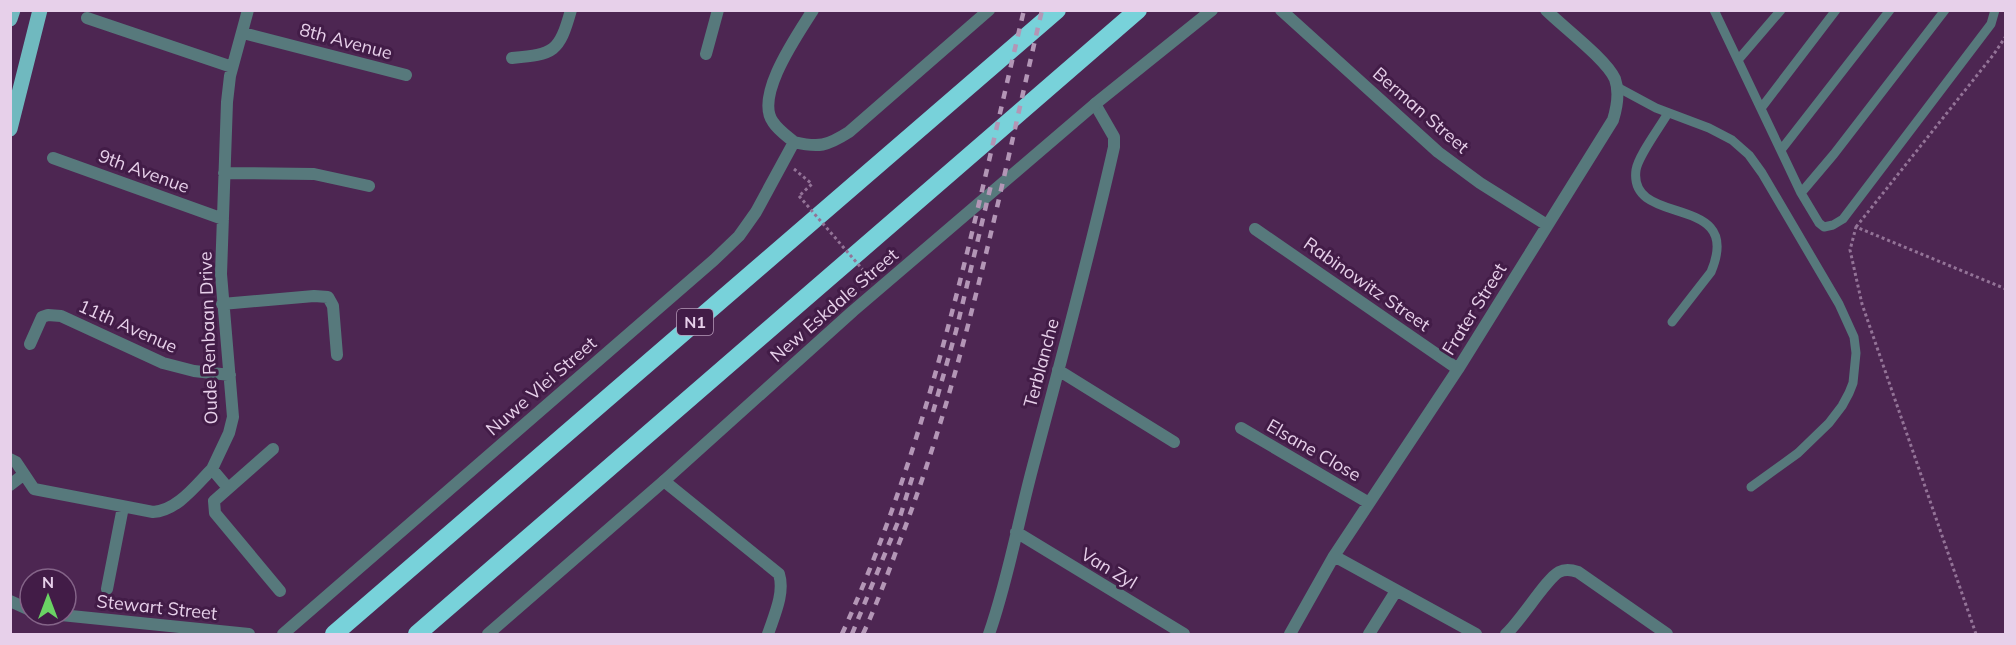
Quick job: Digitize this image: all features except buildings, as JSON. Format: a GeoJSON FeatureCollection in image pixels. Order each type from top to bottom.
{"type":"FeatureCollection","features":[{"type":"Feature","properties":{"kind":"highway","name":"N1"},"geometry":{"type":"LineString","coordinates":[[334,634],[1057,10]]}},
{"type":"Feature","properties":{"kind":"highway"},"geometry":{"type":"LineString","coordinates":[[417,634],[1138,10]]}},
{"type":"Feature","properties":{"kind":"highway"},"geometry":{"type":"LineString","coordinates":[[319,634],[517,476]]}},
{"type":"Feature","properties":{"kind":"main road"},"geometry":{"type":"LineString","coordinates":[[10,19],[13,10]]}},
{"type":"Feature","properties":{"kind":"main road"},"geometry":{"type":"LineString","coordinates":[[10,129],[40,10]]}},
{"type":"Feature","properties":{"kind":"street","name":"Oude Renbaan Drive"},"geometry":{"type":"LineString","coordinates":[[212,469],[229,434],[232,417],[222,304],[227,102],[232,68],[248,10]]}},
{"type":"Feature","properties":{"kind":"street"},"geometry":{"type":"LineString","coordinates":[[512,58],[543,55],[552,50],[562,38],[571,10]]}},
{"type":"Feature","properties":{"kind":"street"},"geometry":{"type":"LineString","coordinates":[[706,54],[718,10]]}},
{"type":"Feature","properties":{"kind":"street"},"geometry":{"type":"LineString","coordinates":[[813,10],[772,84],[768,104],[772,121],[794,142],[814,146],[826,145],[849,132],[989,10]]}},
{"type":"Feature","properties":{"kind":"street","name":"New Eskdale Street"},"geometry":{"type":"LineString","coordinates":[[488,634],[664,482],[853,311],[1095,104],[1212,10]]}},
{"type":"Feature","properties":{"kind":"street","name":"Berman Street"},"geometry":{"type":"LineString","coordinates":[[1281,10],[1438,152],[1480,183],[1546,225]]}},
{"type":"Feature","properties":{"kind":"street"},"geometry":{"type":"LineString","coordinates":[[1546,10],[1603,63],[1611,72],[1617,87]]}},
{"type":"Feature","properties":{"kind":"street"},"geometry":{"type":"LineString","coordinates":[[87,18],[232,68]]}},
{"type":"Feature","properties":{"kind":"street","name":"8th Avenue"},"geometry":{"type":"LineString","coordinates":[[243,33],[406,75]]}},
{"type":"Feature","properties":{"kind":"street","name":"Frater Street"},"geometry":{"type":"LineString","coordinates":[[1290,634],[1334,556],[1458,369],[1613,120],[1618,100],[1617,87]]}},
{"type":"Feature","properties":{"kind":"street","name":"Terblanche"},"geometry":{"type":"LineString","coordinates":[[989,634],[1004,589],[1016,532],[1098,218],[1114,147],[1114,136],[1095,104]]}},
{"type":"Feature","properties":{"kind":"street","name":"Nuwe Vlei Street"},"geometry":{"type":"LineString","coordinates":[[284,634],[739,236],[756,212],[794,142]]}},
{"type":"Feature","properties":{"kind":"street","name":"9th Avenue"},"geometry":{"type":"LineString","coordinates":[[53,158],[223,219]]}},
{"type":"Feature","properties":{"kind":"street"},"geometry":{"type":"LineString","coordinates":[[225,173],[314,174],[369,186]]}},
{"type":"Feature","properties":{"kind":"street","name":"Rabinowitz Street"},"geometry":{"type":"LineString","coordinates":[[1255,229],[1458,369]]}},
{"type":"Feature","properties":{"kind":"street"},"geometry":{"type":"LineString","coordinates":[[222,304],[314,296],[328,297],[333,306],[337,356]]}},
{"type":"Feature","properties":{"kind":"street","name":"11th Avenue"},"geometry":{"type":"LineString","coordinates":[[30,344],[42,317],[54,314],[163,363],[194,371],[230,375]]}},
{"type":"Feature","properties":{"kind":"street"},"geometry":{"type":"LineString","coordinates":[[1058,370],[1174,442]]}},
{"type":"Feature","properties":{"kind":"street","name":"Elsane Close"},"geometry":{"type":"LineString","coordinates":[[1241,428],[1369,503]]}},
{"type":"Feature","properties":{"kind":"street"},"geometry":{"type":"LineString","coordinates":[[273,449],[214,501],[215,513],[280,591]]}},
{"type":"Feature","properties":{"kind":"street"},"geometry":{"type":"LineString","coordinates":[[10,459],[16,462],[34,489],[153,512],[168,509],[212,469],[228,488]]}},
{"type":"Feature","properties":{"kind":"street"},"geometry":{"type":"LineString","coordinates":[[10,485],[23,475]]}},
{"type":"Feature","properties":{"kind":"street"},"geometry":{"type":"LineString","coordinates":[[664,482],[779,574],[781,586],[779,599],[768,634]]}},
{"type":"Feature","properties":{"kind":"street"},"geometry":{"type":"LineString","coordinates":[[107,589],[123,507]]}},
{"type":"Feature","properties":{"kind":"street","name":"Van Zyl"},"geometry":{"type":"LineString","coordinates":[[1016,532],[1184,634]]}},
{"type":"Feature","properties":{"kind":"street"},"geometry":{"type":"LineString","coordinates":[[1334,556],[1476,634]]}},
{"type":"Feature","properties":{"kind":"street"},"geometry":{"type":"LineString","coordinates":[[1506,634],[1553,577],[1566,570],[1578,572],[1664,633]]}},
{"type":"Feature","properties":{"kind":"street"},"geometry":{"type":"LineString","coordinates":[[1369,634],[1396,591]]}},
{"type":"Feature","properties":{"kind":"street","name":"Stewart Street"},"geometry":{"type":"LineString","coordinates":[[78,617],[249,634]]}},
{"type":"Feature","properties":{"kind":"street"},"geometry":{"type":"LineString","coordinates":[[1446,619],[1460,634]]}},
{"type":"Feature","properties":{"kind":"lane"},"geometry":{"type":"LineString","coordinates":[[1726,10],[1716,15],[1762,107],[1801,193],[1821,225],[1833,225],[1843,219],[1992,24],[1995,10]]}},
{"type":"Feature","properties":{"kind":"lane"},"geometry":{"type":"LineString","coordinates":[[1738,60],[1781,10]]}},
{"type":"Feature","properties":{"kind":"lane"},"geometry":{"type":"LineString","coordinates":[[1762,107],[1836,10]]}},
{"type":"Feature","properties":{"kind":"lane"},"geometry":{"type":"LineString","coordinates":[[1781,150],[1890,10]]}},
{"type":"Feature","properties":{"kind":"lane"},"geometry":{"type":"LineString","coordinates":[[1801,193],[1834,154],[1945,10]]}},
{"type":"Feature","properties":{"kind":"lane"},"geometry":{"type":"LineString","coordinates":[[1617,87],[1668,113],[1721,134],[1740,146],[1749,155],[1762,173],[1839,304],[1854,338],[1856,353],[1853,383],[1842,406],[1813,440],[1751,487]]}},
{"type":"Feature","properties":{"kind":"lane"},"geometry":{"type":"LineString","coordinates":[[1668,113],[1638,163],[1636,182],[1642,194],[1652,201],[1706,223],[1715,233],[1718,242],[1715,263],[1711,272],[1672,322]]}},
{"type":"Feature","properties":{"kind":"path"},"geometry":{"type":"LineString","coordinates":[[1976,634],[1862,304],[1850,250],[1856,228],[2006,36]]}},
{"type":"Feature","properties":{"kind":"path"},"geometry":{"type":"LineString","coordinates":[[792,168],[812,184],[799,196],[870,278]]}},
{"type":"Feature","properties":{"kind":"path"},"geometry":{"type":"LineString","coordinates":[[1856,228],[2006,289]]}},
{"type":"Feature","properties":{"kind":"railway"},"geometry":{"type":"LineString","coordinates":[[842,634],[874,559],[926,406],[968,248],[1024,10]]}},
{"type":"Feature","properties":{"kind":"railway"},"geometry":{"type":"LineString","coordinates":[[863,634],[922,481],[943,415],[996,213],[1042,10]]}},
{"type":"Feature","properties":{"kind":"railway"},"geometry":{"type":"LineString","coordinates":[[933,412],[956,331],[991,185]]}},
{"type":"Feature","properties":{"kind":"railway"},"geometry":{"type":"LineString","coordinates":[[852,634],[900,517],[913,475]]}}]}
